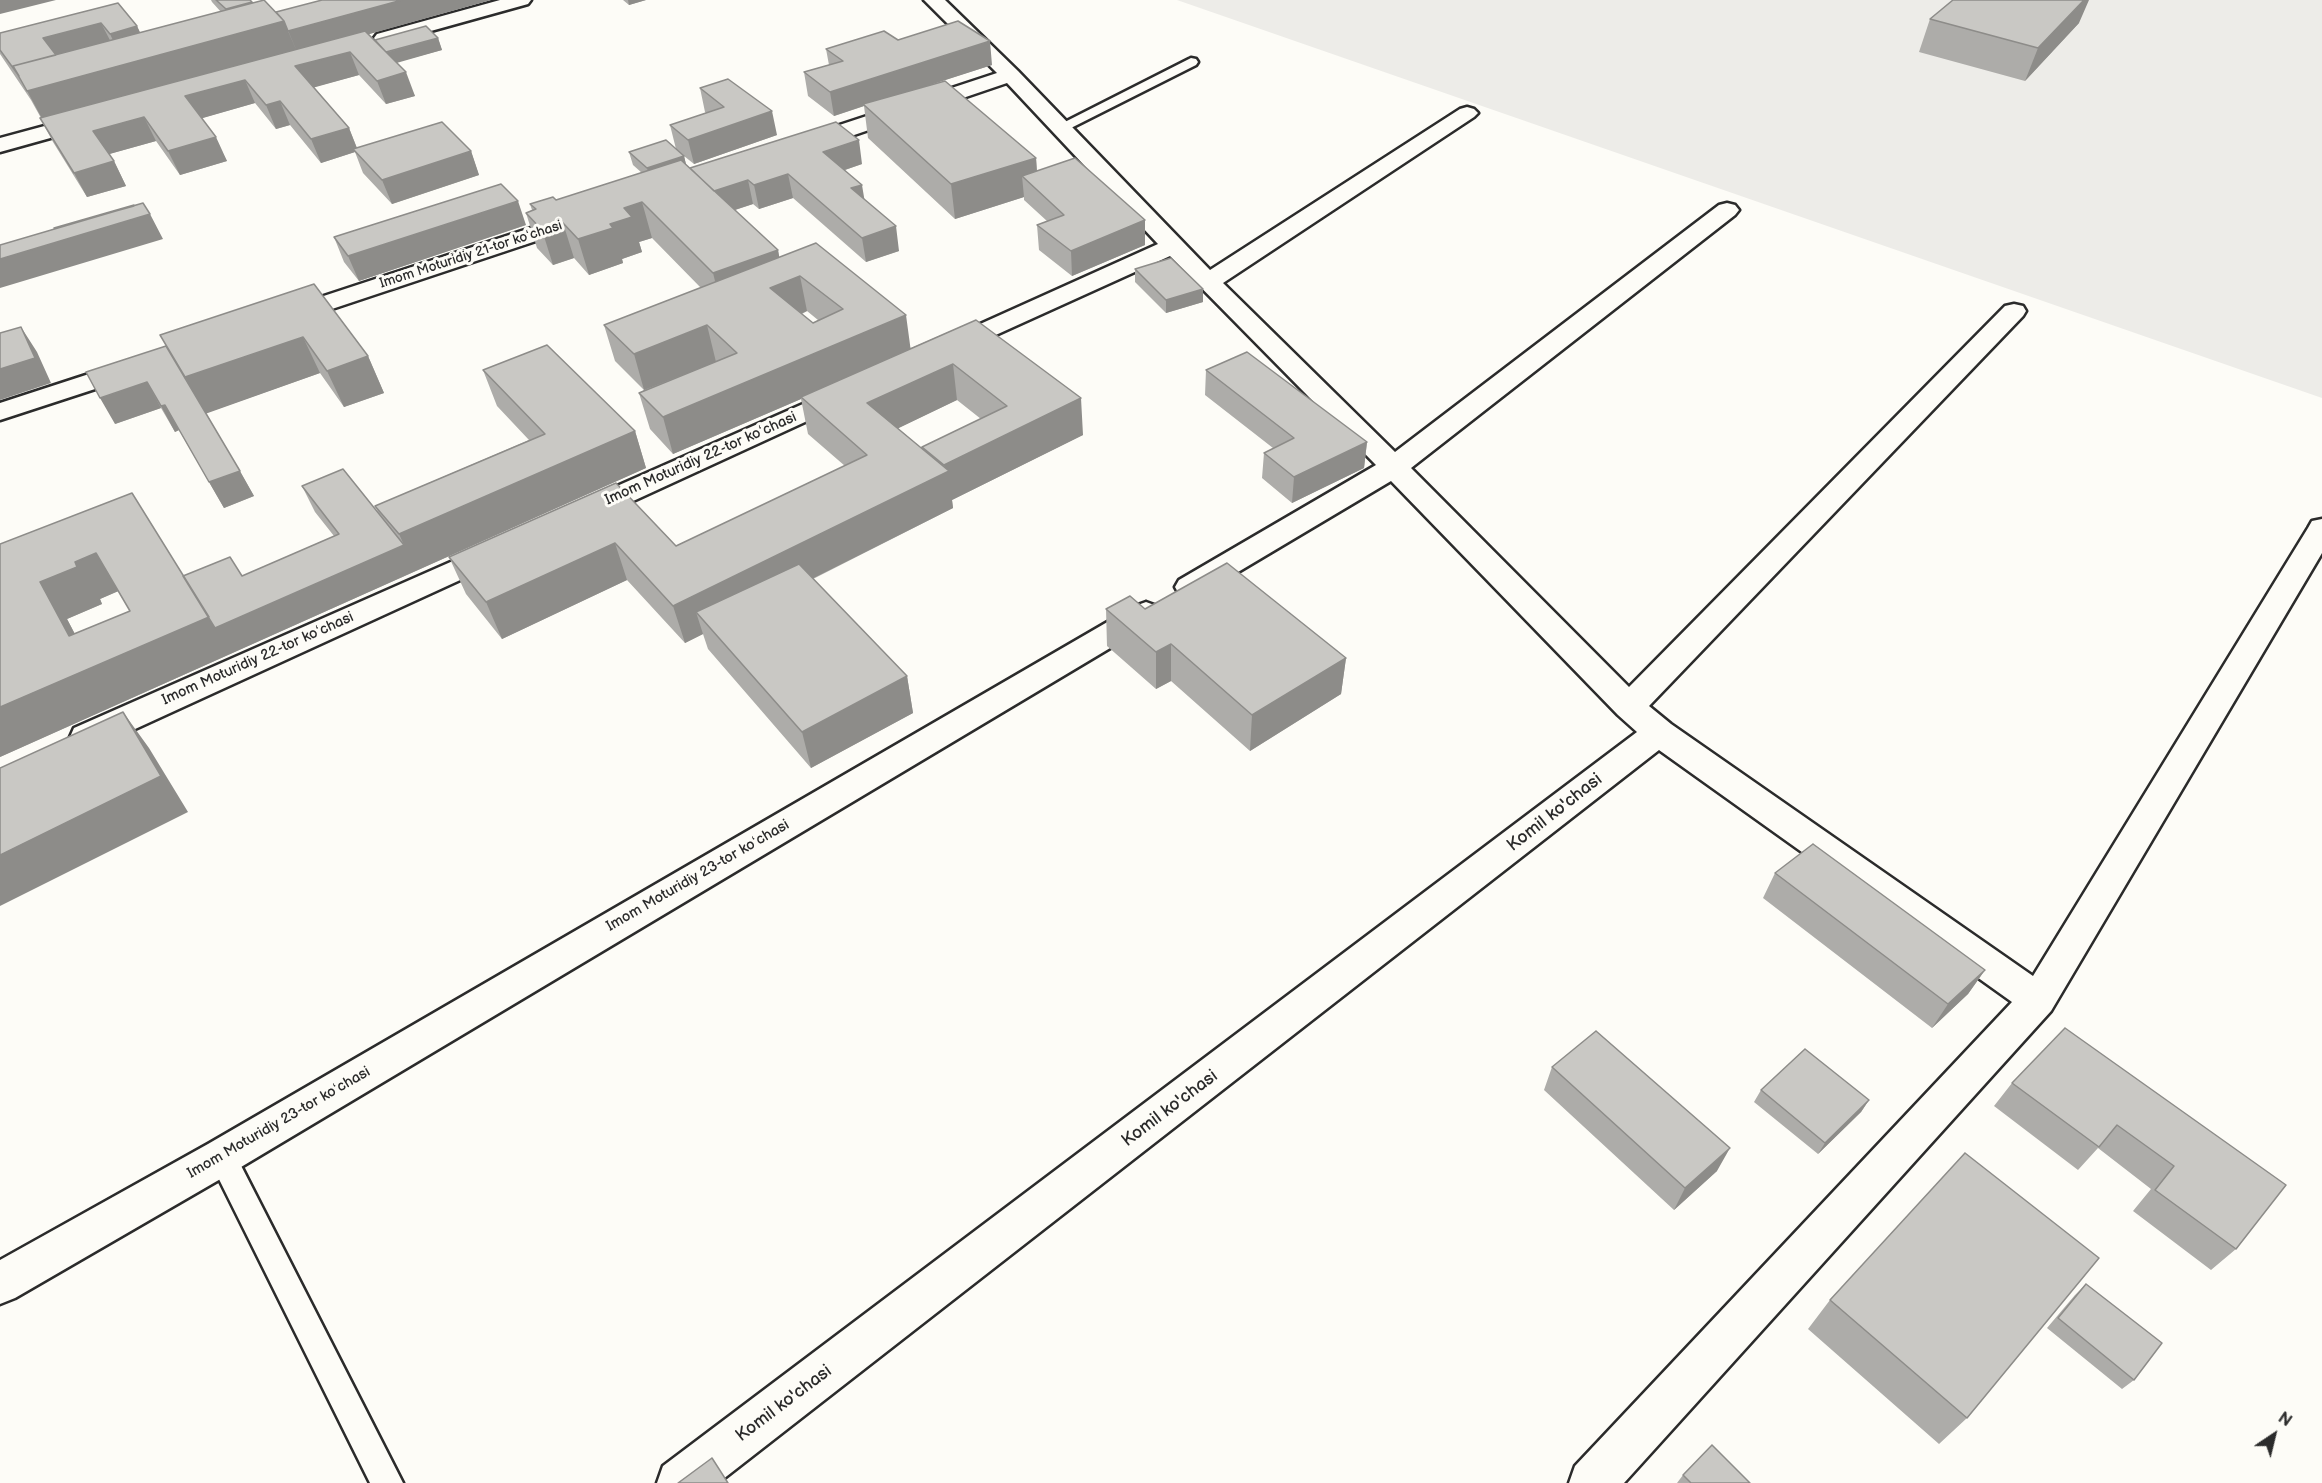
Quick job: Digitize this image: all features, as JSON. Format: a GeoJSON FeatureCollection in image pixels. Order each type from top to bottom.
{"type":"FeatureCollection","features":[{"type":"Feature","properties":{"kind":"street"},"geometry":{"type":"LineString","coordinates":[[363,44],[521,0]]}},
{"type":"Feature","properties":{"kind":"street"},"geometry":{"type":"LineString","coordinates":[[934,0],[1011,75],[1208,282],[1394,467],[1629,707],[1659,733],[2037,1000]]}},
{"type":"Feature","properties":{"kind":"street"},"geometry":{"type":"LineString","coordinates":[[784,151],[1011,75]]}},
{"type":"Feature","properties":{"kind":"street"},"geometry":{"type":"LineString","coordinates":[[0,144],[113,113]]}},
{"type":"Feature","properties":{"kind":"street"},"geometry":{"type":"LineString","coordinates":[[1208,282],[1467,113]]}},
{"type":"Feature","properties":{"kind":"street","name":"Imom Moturidiy 23-tor koʻchasi"},"geometry":{"type":"LineString","coordinates":[[0,1283],[222,1157],[1394,467],[1727,210]]}},
{"type":"Feature","properties":{"kind":"street","name":"Imom Moturidiy 21-tor koʻchasi"},"geometry":{"type":"LineString","coordinates":[[261,325],[602,211]]}},
{"type":"Feature","properties":{"kind":"street"},"geometry":{"type":"LineString","coordinates":[[923,358],[1173,246]]}},
{"type":"Feature","properties":{"kind":"street"},"geometry":{"type":"LineString","coordinates":[[1629,707],[2014,311]]}},
{"type":"Feature","properties":{"kind":"street"},"geometry":{"type":"LineString","coordinates":[[0,412],[148,362]]}},
{"type":"Feature","properties":{"kind":"street","name":"Imom Moturidiy 22-tor koʻchasi"},"geometry":{"type":"LineString","coordinates":[[565,520],[869,383]]}},
{"type":"Feature","properties":{"kind":"street"},"geometry":{"type":"LineString","coordinates":[[1592,1483],[2037,1000],[2322,528]]}},
{"type":"Feature","properties":{"kind":"street","name":"Imom Moturidiy 22-tor koʻchasi"},"geometry":{"type":"LineString","coordinates":[[65,746],[521,540]]}},
{"type":"Feature","properties":{"kind":"street","name":"Komil ko'chasi"},"geometry":{"type":"LineString","coordinates":[[680,1483],[1659,733]]}},
{"type":"Feature","properties":{"kind":"lane"},"geometry":{"type":"LineString","coordinates":[[1062,127],[1191,62]]}},
{"type":"Feature","properties":{"kind":"lane"},"geometry":{"type":"LineString","coordinates":[[222,1157],[387,1483]]}},
{"type":"Feature","properties":{"kind":"shaded area"},"geometry":{"type":"Polygon","coordinates":[[[1177,0],[2322,0],[2322,398],[1177,0]]]}},
{"type":"Feature","properties":{"kind":"building"},"geometry":{"type":"Polygon","coordinates":[[[216,0],[250,0],[252,2],[226,9],[216,0]]]}},
{"type":"Feature","properties":{"kind":"building"},"geometry":{"type":"Polygon","coordinates":[[[264,0],[284,21],[27,91],[13,66],[264,0]]]}},
{"type":"Feature","properties":{"kind":"building"},"geometry":{"type":"Polygon","coordinates":[[[322,0],[402,0],[288,31],[284,21],[276,12],[322,0]]]}},
{"type":"Feature","properties":{"kind":"building"},"geometry":{"type":"Polygon","coordinates":[[[1953,0],[2084,0],[2038,48],[1930,19],[1953,0]]]}},
{"type":"Feature","properties":{"kind":"building"},"geometry":{"type":"Polygon","coordinates":[[[118,3],[137,26],[110,34],[101,23],[43,38],[56,55],[13,66],[19,76],[0,50],[0,33],[118,3]]]}},
{"type":"Feature","properties":{"kind":"building"},"geometry":{"type":"Polygon","coordinates":[[[958,21],[990,41],[830,92],[804,72],[843,61],[826,49],[884,31],[898,40],[958,21]]]}},
{"type":"Feature","properties":{"kind":"building"},"geometry":{"type":"Polygon","coordinates":[[[426,26],[438,38],[386,52],[375,40],[426,26]]]}},
{"type":"Feature","properties":{"kind":"building"},"geometry":{"type":"Polygon","coordinates":[[[365,31],[406,72],[377,81],[350,52],[295,66],[349,128],[311,139],[280,101],[266,105],[245,80],[185,96],[216,137],[168,151],[144,117],[93,131],[114,161],[74,173],[40,118],[365,31]]]}},
{"type":"Feature","properties":{"kind":"building"},"geometry":{"type":"Polygon","coordinates":[[[728,79],[772,111],[688,140],[670,125],[724,107],[700,88],[728,79]]]}},
{"type":"Feature","properties":{"kind":"building"},"geometry":{"type":"Polygon","coordinates":[[[945,81],[1036,158],[951,184],[863,104],[945,81]]]}},
{"type":"Feature","properties":{"kind":"building"},"geometry":{"type":"Polygon","coordinates":[[[442,122],[471,151],[382,180],[353,149],[442,122]]]}},
{"type":"Feature","properties":{"kind":"building"},"geometry":{"type":"Polygon","coordinates":[[[836,122],[859,140],[823,152],[862,185],[851,188],[896,226],[862,238],[788,174],[754,185],[748,180],[714,191],[690,168],[836,122]]]}},
{"type":"Feature","properties":{"kind":"building"},"geometry":{"type":"Polygon","coordinates":[[[666,140],[684,156],[647,168],[629,152],[666,140]]]}},
{"type":"Feature","properties":{"kind":"building"},"geometry":{"type":"Polygon","coordinates":[[[1075,158],[1145,220],[1071,251],[1037,225],[1064,215],[1022,176],[1075,158]]]}},
{"type":"Feature","properties":{"kind":"building"},"geometry":{"type":"Polygon","coordinates":[[[681,160],[778,250],[713,273],[642,202],[624,208],[632,217],[610,224],[613,228],[578,239],[563,223],[542,230],[526,213],[536,209],[530,204],[553,197],[556,200],[681,160]]]}},
{"type":"Feature","properties":{"kind":"building"},"geometry":{"type":"Polygon","coordinates":[[[501,184],[518,201],[348,256],[334,237],[501,184]]]}},
{"type":"Feature","properties":{"kind":"building"},"geometry":{"type":"Polygon","coordinates":[[[143,203],[150,214],[0,259],[0,245],[143,203]]]}},
{"type":"Feature","properties":{"kind":"building"},"geometry":{"type":"Polygon","coordinates":[[[134,205],[134,206],[54,228],[134,205]]]}},
{"type":"Feature","properties":{"kind":"building"},"geometry":{"type":"Polygon","coordinates":[[[816,243],[906,315],[663,417],[639,393],[737,353],[707,325],[634,354],[604,325],[816,243]],[[800,276],[770,288],[813,323],[843,309],[800,276]]]}},
{"type":"Feature","properties":{"kind":"building"},"geometry":{"type":"Polygon","coordinates":[[[1171,258],[1203,289],[1166,300],[1135,269],[1171,258]]]}},
{"type":"Feature","properties":{"kind":"building"},"geometry":{"type":"Polygon","coordinates":[[[314,284],[368,356],[327,371],[303,337],[185,377],[160,335],[314,284]]]}},
{"type":"Feature","properties":{"kind":"building"},"geometry":{"type":"Polygon","coordinates":[[[976,320],[1081,398],[944,465],[922,447],[1007,406],[953,364],[867,403],[949,471],[673,606],[615,543],[486,602],[449,557],[616,483],[676,546],[867,455],[801,397],[976,320]]]}},
{"type":"Feature","properties":{"kind":"building"},"geometry":{"type":"Polygon","coordinates":[[[21,327],[35,358],[0,369],[0,333],[21,327]]]}},
{"type":"Feature","properties":{"kind":"building"},"geometry":{"type":"Polygon","coordinates":[[[547,345],[635,431],[399,534],[375,506],[545,434],[483,370],[547,345]]]}},
{"type":"Feature","properties":{"kind":"building"},"geometry":{"type":"Polygon","coordinates":[[[166,346],[240,471],[209,482],[165,405],[161,406],[147,382],[100,398],[86,372],[166,346]]]}},
{"type":"Feature","properties":{"kind":"building"},"geometry":{"type":"Polygon","coordinates":[[[1247,352],[1367,442],[1294,477],[1264,453],[1294,438],[1206,370],[1247,352]]]}},
{"type":"Feature","properties":{"kind":"building"},"geometry":{"type":"Polygon","coordinates":[[[343,469],[404,545],[215,628],[183,576],[230,557],[242,576],[339,534],[302,486],[343,469]]]}},
{"type":"Feature","properties":{"kind":"building"},"geometry":{"type":"Polygon","coordinates":[[[132,493],[209,617],[0,707],[0,544],[132,493]],[[96,553],[75,562],[77,567],[40,582],[69,636],[130,611],[96,553]]]}},
{"type":"Feature","properties":{"kind":"building"},"geometry":{"type":"Polygon","coordinates":[[[1227,563],[1346,658],[1252,715],[1171,644],[1156,652],[1106,609],[1130,596],[1145,609],[1227,563]]]}},
{"type":"Feature","properties":{"kind":"building"},"geometry":{"type":"Polygon","coordinates":[[[799,564],[907,676],[802,732],[696,612],[799,564]]]}},
{"type":"Feature","properties":{"kind":"building"},"geometry":{"type":"Polygon","coordinates":[[[123,712],[161,776],[0,855],[0,768],[123,712]]]}},
{"type":"Feature","properties":{"kind":"building"},"geometry":{"type":"Polygon","coordinates":[[[1813,844],[1985,970],[1948,1004],[1775,873],[1813,844]]]}},
{"type":"Feature","properties":{"kind":"building"},"geometry":{"type":"Polygon","coordinates":[[[2065,1028],[2286,1185],[2236,1249],[2155,1190],[2174,1166],[2117,1125],[2099,1147],[2012,1083],[2065,1028]]]}},
{"type":"Feature","properties":{"kind":"building"},"geometry":{"type":"Polygon","coordinates":[[[1596,1031],[1730,1148],[1685,1188],[1552,1067],[1596,1031]]]}},
{"type":"Feature","properties":{"kind":"building"},"geometry":{"type":"Polygon","coordinates":[[[1805,1049],[1869,1100],[1825,1143],[1761,1090],[1805,1049]]]}},
{"type":"Feature","properties":{"kind":"building"},"geometry":{"type":"Polygon","coordinates":[[[1965,1153],[2099,1258],[1967,1418],[1830,1300],[1965,1153]]]}},
{"type":"Feature","properties":{"kind":"building"},"geometry":{"type":"Polygon","coordinates":[[[2086,1284],[2162,1343],[2134,1380],[2058,1318],[2086,1284]]]}},
{"type":"Feature","properties":{"kind":"building"},"geometry":{"type":"Polygon","coordinates":[[[1712,1445],[1750,1483],[1691,1483],[1683,1475],[1712,1445]]]}},
{"type":"Feature","properties":{"kind":"building"},"geometry":{"type":"Polygon","coordinates":[[[712,1458],[728,1483],[678,1483],[712,1458]]]}}]}
